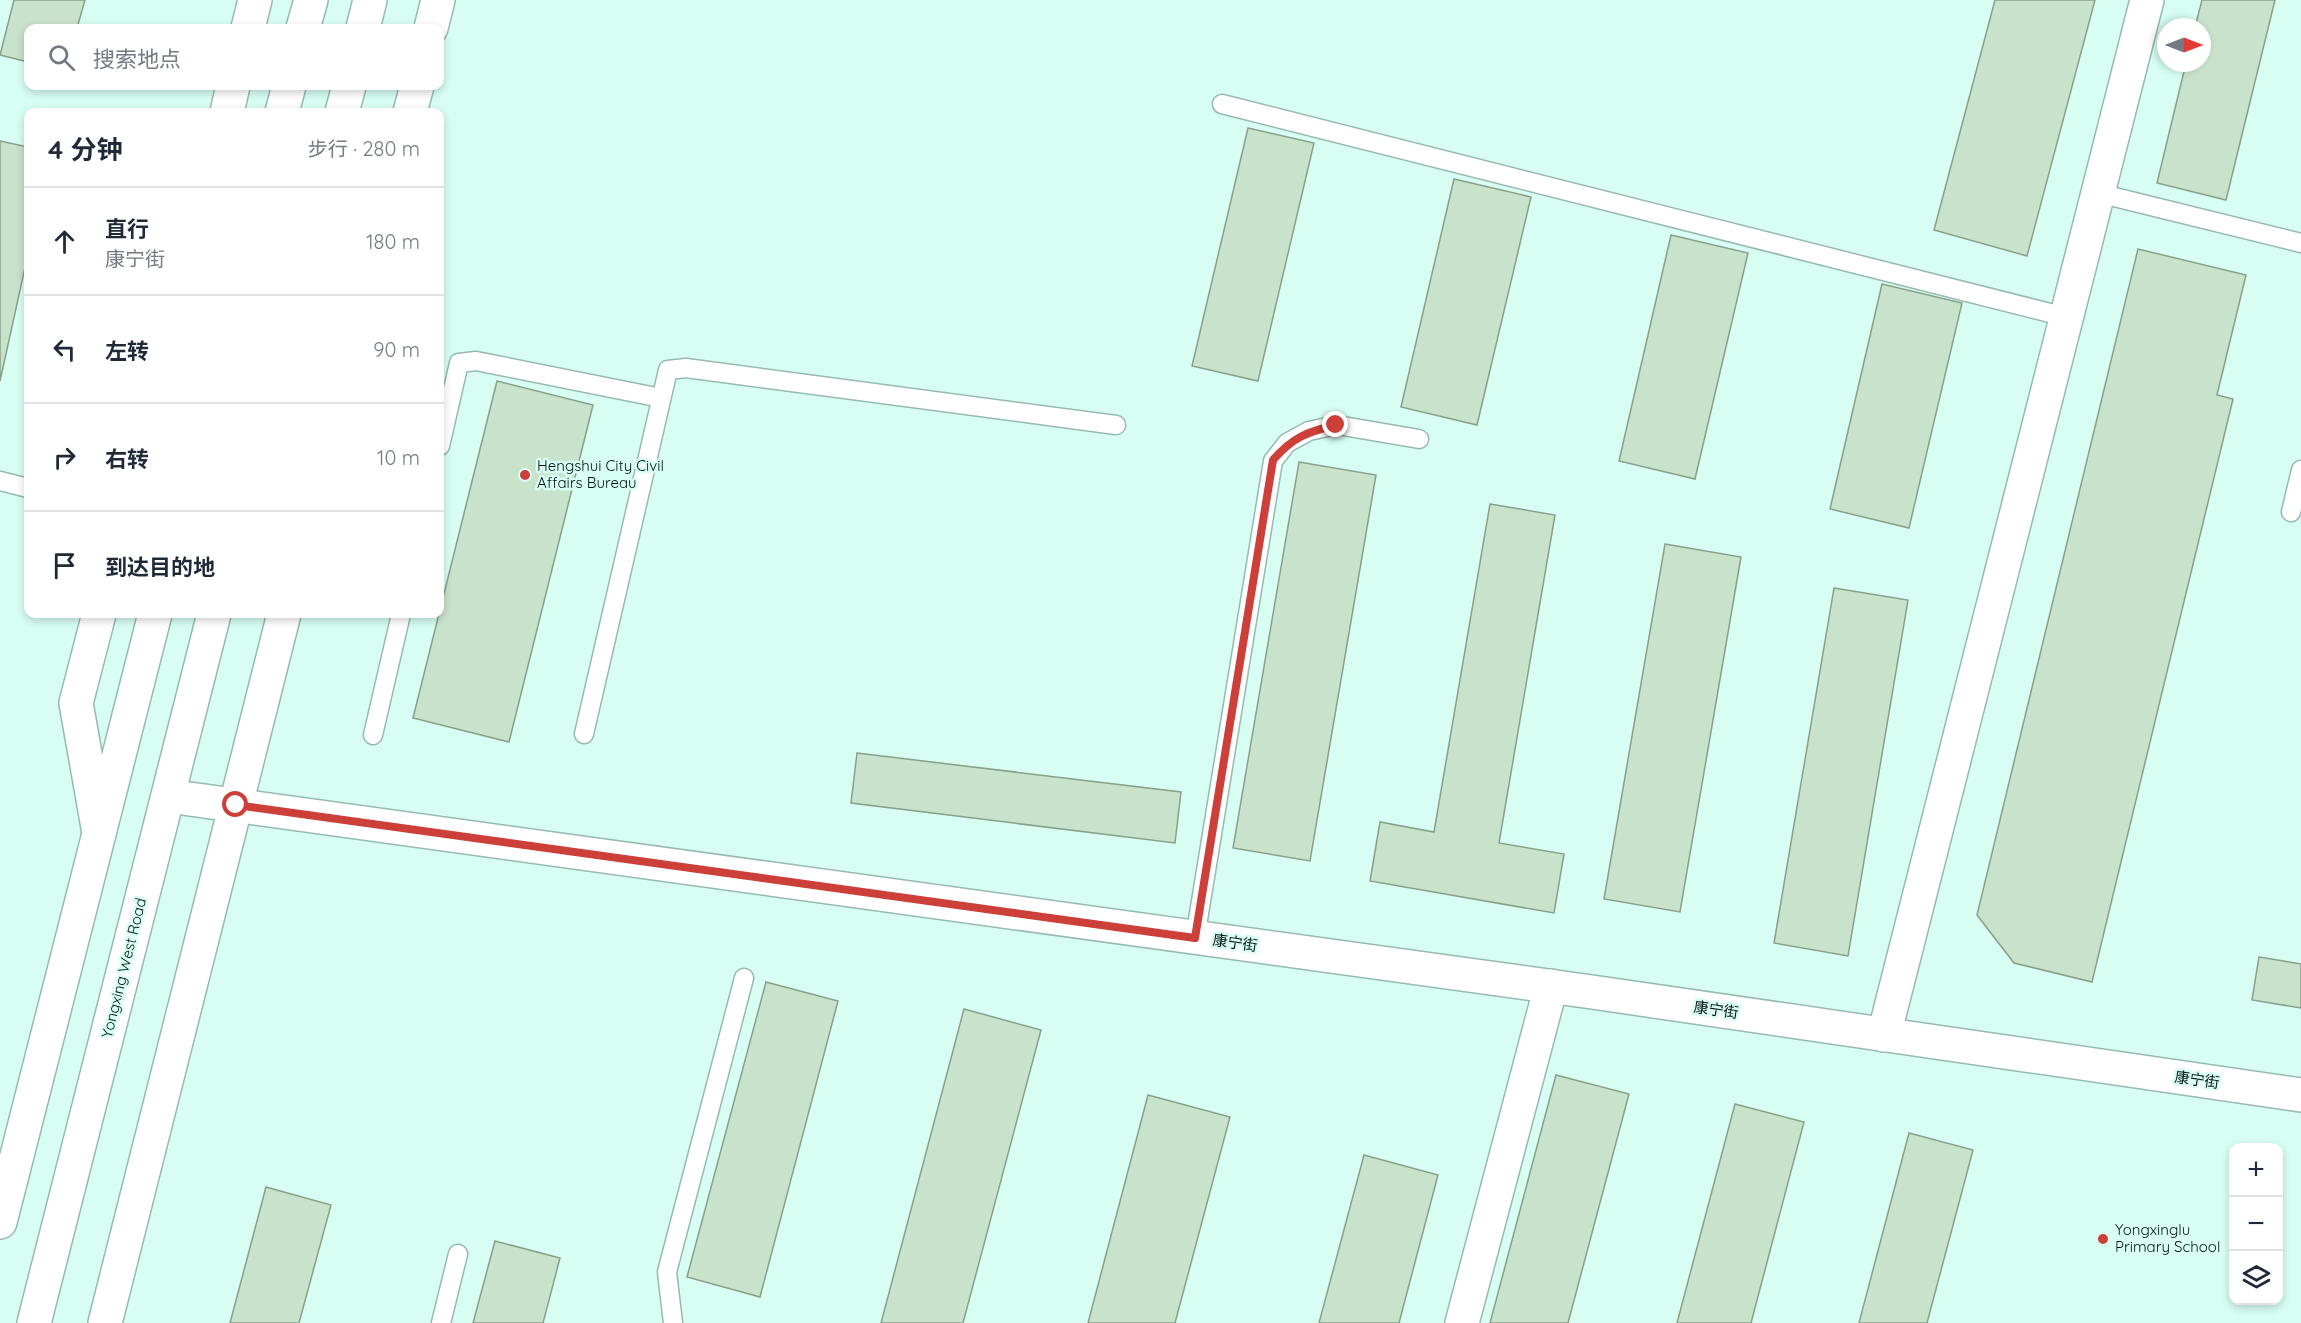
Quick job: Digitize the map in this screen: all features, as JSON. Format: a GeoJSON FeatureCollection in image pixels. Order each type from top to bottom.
{"type":"FeatureCollection","features":[{"type":"Feature","properties":{"kind":"street"},"geometry":{"type":"LineString","coordinates":[[249,24],[255,0]]}},
{"type":"Feature","properties":{"kind":"street"},"geometry":{"type":"LineString","coordinates":[[304,24],[311,0]]}},
{"type":"Feature","properties":{"kind":"street"},"geometry":{"type":"LineString","coordinates":[[364,24],[370,0]]}},
{"type":"Feature","properties":{"kind":"street"},"geometry":{"type":"LineString","coordinates":[[432,24],[438,0]]}},
{"type":"Feature","properties":{"kind":"street"},"geometry":{"type":"LineString","coordinates":[[1884,1035],[2147,0]]}},
{"type":"Feature","properties":{"kind":"street"},"geometry":{"type":"LineString","coordinates":[[227,108],[232,90]]}},
{"type":"Feature","properties":{"kind":"street"},"geometry":{"type":"LineString","coordinates":[[283,108],[288,90]]}},
{"type":"Feature","properties":{"kind":"street"},"geometry":{"type":"LineString","coordinates":[[343,108],[348,90]]}},
{"type":"Feature","properties":{"kind":"street"},"geometry":{"type":"LineString","coordinates":[[411,108],[416,90]]}},
{"type":"Feature","properties":{"kind":"street"},"geometry":{"type":"LineString","coordinates":[[98,618],[76,703],[99,833]]}},
{"type":"Feature","properties":{"kind":"street"},"geometry":{"type":"LineString","coordinates":[[0,1222],[154,618]]}},
{"type":"Feature","properties":{"kind":"street","name":"Yongxing West Road"},"geometry":{"type":"LineString","coordinates":[[34,1323],[213,618]]}},
{"type":"Feature","properties":{"kind":"street"},"geometry":{"type":"LineString","coordinates":[[105,1323],[283,618]]}},
{"type":"Feature","properties":{"kind":"street","name":"康宁街"},"geometry":{"type":"LineString","coordinates":[[168,796],[1551,986],[2301,1095]]}},
{"type":"Feature","properties":{"kind":"street"},"geometry":{"type":"LineString","coordinates":[[1462,1323],[1551,986]]}},
{"type":"Feature","properties":{"kind":"lane"},"geometry":{"type":"LineString","coordinates":[[1222,104],[2066,317]]}},
{"type":"Feature","properties":{"kind":"lane"},"geometry":{"type":"LineString","coordinates":[[2098,193],[2301,243]]}},
{"type":"Feature","properties":{"kind":"lane"},"geometry":{"type":"LineString","coordinates":[[444,429],[459,363],[476,361],[661,398]]}},
{"type":"Feature","properties":{"kind":"lane"},"geometry":{"type":"LineString","coordinates":[[584,734],[668,370],[686,368],[1116,425]]}},
{"type":"Feature","properties":{"kind":"lane"},"geometry":{"type":"LineString","coordinates":[[1195,938],[1273,460],[1287,443],[1310,431],[1336,425],[1419,439]]}},
{"type":"Feature","properties":{"kind":"lane"},"geometry":{"type":"LineString","coordinates":[[2291,512],[2301,470]]}},
{"type":"Feature","properties":{"kind":"lane"},"geometry":{"type":"LineString","coordinates":[[0,481],[24,487]]}},
{"type":"Feature","properties":{"kind":"lane"},"geometry":{"type":"LineString","coordinates":[[373,735],[400,618]]}},
{"type":"Feature","properties":{"kind":"lane"},"geometry":{"type":"LineString","coordinates":[[673,1323],[667,1272],[744,978]]}},
{"type":"Feature","properties":{"kind":"lane"},"geometry":{"type":"LineString","coordinates":[[441,1323],[458,1254]]}},
{"type":"Feature","properties":{"kind":"building"},"geometry":{"type":"Polygon","coordinates":[[[14,0],[85,0],[78,24],[24,24],[24,61],[0,55],[14,0]]]}},
{"type":"Feature","properties":{"kind":"building"},"geometry":{"type":"Polygon","coordinates":[[[1995,0],[2095,0],[2027,256],[1934,230],[1995,0]]]}},
{"type":"Feature","properties":{"kind":"building"},"geometry":{"type":"Polygon","coordinates":[[[2202,0],[2275,0],[2226,200],[2157,183],[2184,72],[2211,72],[2211,18],[2197,18],[2202,0]]]}},
{"type":"Feature","properties":{"kind":"building"},"geometry":{"type":"Polygon","coordinates":[[[1248,128],[1314,143],[1258,381],[1192,366],[1248,128]]]}},
{"type":"Feature","properties":{"kind":"building"},"geometry":{"type":"Polygon","coordinates":[[[0,141],[24,146],[24,272],[0,381],[0,141]]]}},
{"type":"Feature","properties":{"kind":"building"},"geometry":{"type":"Polygon","coordinates":[[[1454,179],[1531,197],[1477,425],[1401,407],[1454,179]]]}},
{"type":"Feature","properties":{"kind":"building"},"geometry":{"type":"Polygon","coordinates":[[[1671,235],[1748,253],[1695,479],[1619,461],[1671,235]]]}},
{"type":"Feature","properties":{"kind":"building"},"geometry":{"type":"Polygon","coordinates":[[[2138,249],[2246,275],[2217,395],[2233,399],[2092,982],[2014,963],[1977,915],[2138,249]]]}},
{"type":"Feature","properties":{"kind":"building"},"geometry":{"type":"Polygon","coordinates":[[[1882,284],[1962,303],[1909,528],[1830,509],[1882,284]]]}},
{"type":"Feature","properties":{"kind":"building"},"geometry":{"type":"Polygon","coordinates":[[[497,381],[593,405],[509,742],[413,718],[438,618],[444,618],[444,594],[497,381]]]}},
{"type":"Feature","properties":{"kind":"building"},"geometry":{"type":"Polygon","coordinates":[[[1299,462],[1376,475],[1310,861],[1233,848],[1299,462]]]}},
{"type":"Feature","properties":{"kind":"building"},"geometry":{"type":"Polygon","coordinates":[[[1490,504],[1555,515],[1499,843],[1564,854],[1554,913],[1370,881],[1380,822],[1434,832],[1490,504]]]}},
{"type":"Feature","properties":{"kind":"building"},"geometry":{"type":"Polygon","coordinates":[[[1665,544],[1741,557],[1680,912],[1604,899],[1665,544]]]}},
{"type":"Feature","properties":{"kind":"building"},"geometry":{"type":"Polygon","coordinates":[[[1834,588],[1908,600],[1848,956],[1774,943],[1834,588]]]}},
{"type":"Feature","properties":{"kind":"building"},"geometry":{"type":"Polygon","coordinates":[[[857,753],[1181,792],[1175,843],[851,803],[857,753]]]}},
{"type":"Feature","properties":{"kind":"building"},"geometry":{"type":"Polygon","coordinates":[[[2259,957],[2301,964],[2301,1008],[2252,1000],[2259,957]]]}},
{"type":"Feature","properties":{"kind":"building"},"geometry":{"type":"Polygon","coordinates":[[[766,982],[838,1001],[760,1297],[687,1277],[766,982]]]}},
{"type":"Feature","properties":{"kind":"building"},"geometry":{"type":"Polygon","coordinates":[[[964,1009],[1041,1030],[963,1323],[881,1323],[964,1009]]]}},
{"type":"Feature","properties":{"kind":"building"},"geometry":{"type":"Polygon","coordinates":[[[1556,1075],[1629,1094],[1568,1323],[1490,1323],[1556,1075]]]}},
{"type":"Feature","properties":{"kind":"building"},"geometry":{"type":"Polygon","coordinates":[[[1148,1095],[1230,1117],[1175,1323],[1088,1323],[1148,1095]]]}},
{"type":"Feature","properties":{"kind":"building"},"geometry":{"type":"Polygon","coordinates":[[[1735,1104],[1804,1122],[1751,1323],[1677,1323],[1735,1104]]]}},
{"type":"Feature","properties":{"kind":"building"},"geometry":{"type":"Polygon","coordinates":[[[1909,1133],[1973,1150],[1927,1323],[1859,1323],[1909,1133]]]}},
{"type":"Feature","properties":{"kind":"building"},"geometry":{"type":"Polygon","coordinates":[[[1364,1155],[1438,1175],[1399,1323],[1319,1323],[1364,1155]]]}},
{"type":"Feature","properties":{"kind":"building"},"geometry":{"type":"Polygon","coordinates":[[[266,1187],[331,1205],[299,1323],[230,1323],[266,1187]]]}},
{"type":"Feature","properties":{"kind":"building"},"geometry":{"type":"Polygon","coordinates":[[[495,1241],[560,1258],[543,1323],[473,1323],[495,1241]]]}},
{"type":"Feature","properties":{"kind":"place","name":"Hengshui City Civil Affairs Bureau"},"geometry":{"type":"Point","coordinates":[525,475]}},
{"type":"Feature","properties":{"kind":"place","name":"Yongxinglu Primary School"},"geometry":{"type":"Point","coordinates":[2103,1239]}},
{"type":"Feature","properties":{"kind":"route"},"geometry":{"type":"LineString","coordinates":[[236,805],[1195,938],[1273,460],[1287,443],[1310,431],[1336,425]]}}]}
